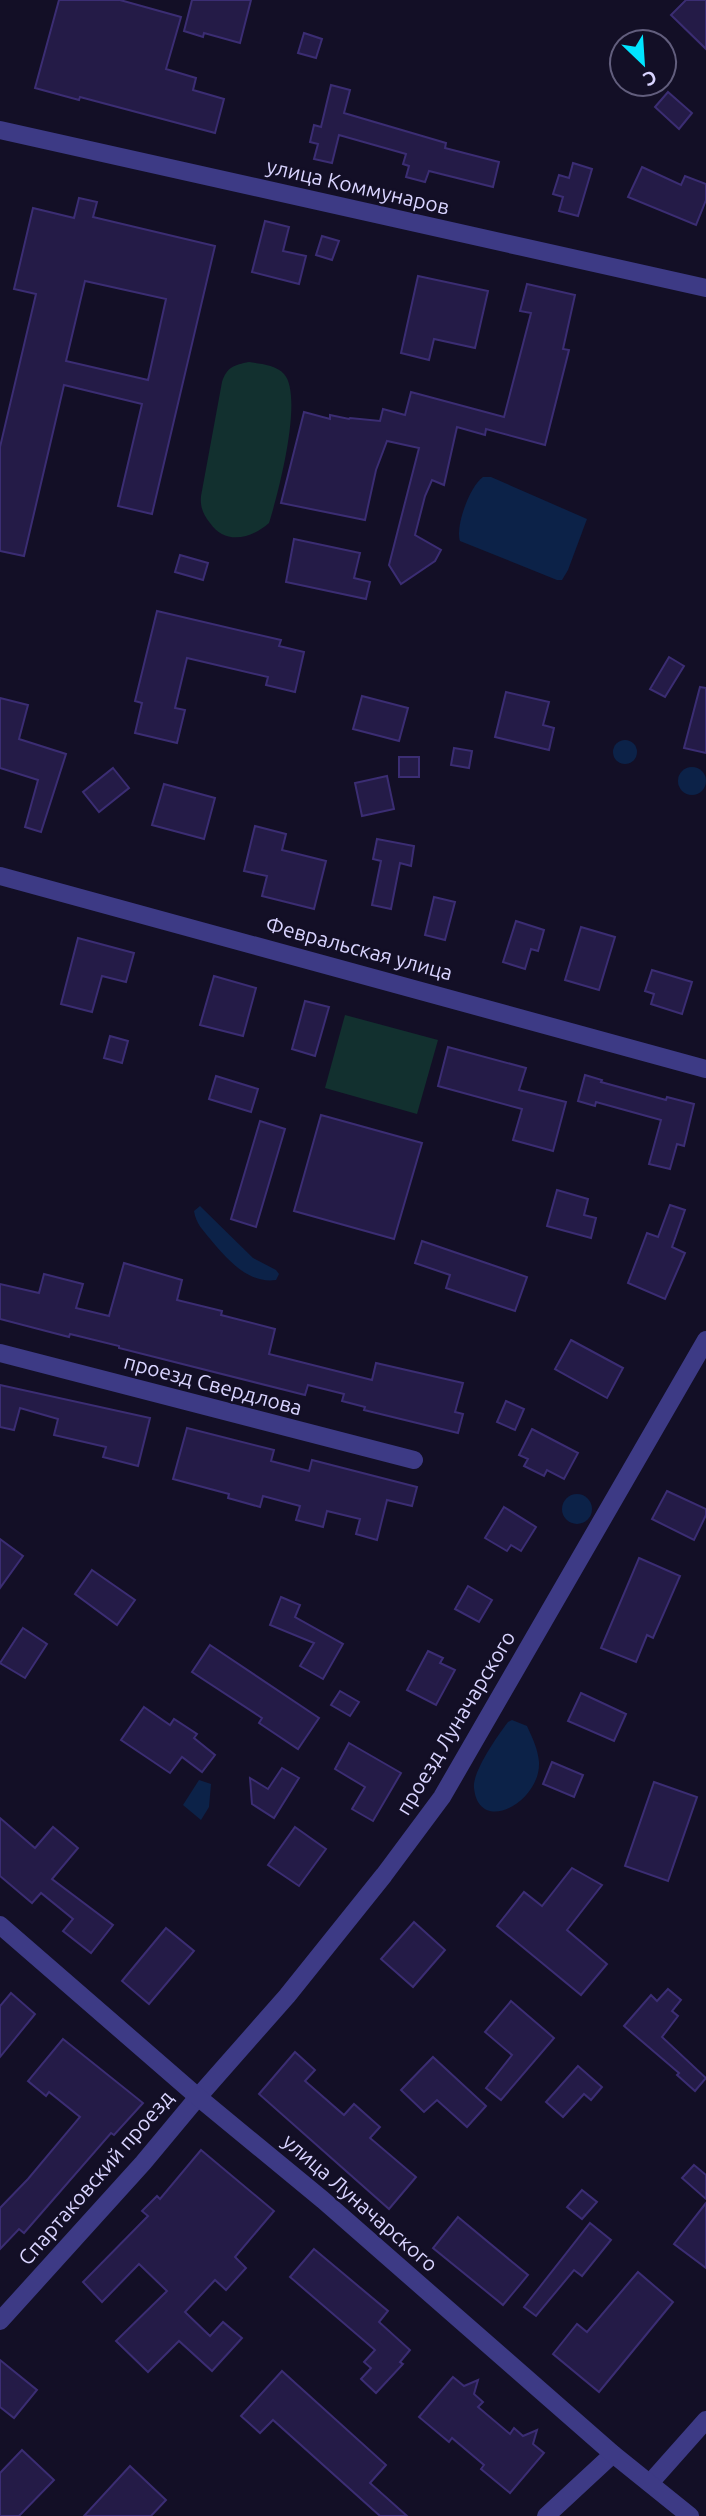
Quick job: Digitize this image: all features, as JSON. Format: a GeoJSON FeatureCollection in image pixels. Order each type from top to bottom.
{"type":"FeatureCollection","features":[{"type":"Feature","properties":{"kind":"street","name":"улица Коммунаров"},"geometry":{"type":"LineString","coordinates":[[0,130],[706,288]]}},
{"type":"Feature","properties":{"kind":"street","name":"Февральская улица"},"geometry":{"type":"LineString","coordinates":[[0,876],[706,1069]]}},
{"type":"Feature","properties":{"kind":"street","name":"проезд Луначарского"},"geometry":{"type":"LineString","coordinates":[[198,2097],[309,1970],[442,1797],[706,1340]]}},
{"type":"Feature","properties":{"kind":"street","name":"проезд Свердлова"},"geometry":{"type":"LineString","coordinates":[[0,1353],[414,1460]]}},
{"type":"Feature","properties":{"kind":"street","name":"улица Луначарского"},"geometry":{"type":"LineString","coordinates":[[0,1925],[198,2097],[323,2200],[613,2454],[690,2516]]}},
{"type":"Feature","properties":{"kind":"street","name":"Спартаковский проезд"},"geometry":{"type":"LineString","coordinates":[[0,2320],[143,2163],[198,2097]]}},
{"type":"Feature","properties":{"kind":"street"},"geometry":{"type":"LineString","coordinates":[[650,2483],[706,2420]]}},
{"type":"Feature","properties":{"kind":"street"},"geometry":{"type":"LineString","coordinates":[[546,2516],[613,2454]]}},
{"type":"Feature","properties":{"kind":"green space"},"geometry":{"type":"Polygon","coordinates":[[[249,362],[273,367],[284,374],[289,386],[290,423],[283,469],[269,523],[246,536],[231,537],[216,530],[208,520],[202,507],[201,496],[222,382],[232,368],[249,362]]]}},
{"type":"Feature","properties":{"kind":"green space"},"geometry":{"type":"Polygon","coordinates":[[[345,1015],[438,1040],[417,1114],[325,1088],[345,1015]]]}},
{"type":"Feature","properties":{"kind":"water"},"geometry":{"type":"Polygon","coordinates":[[[483,477],[491,477],[587,519],[562,580],[460,541],[460,526],[465,507],[473,489],[483,477]]]}},
{"type":"Feature","properties":{"kind":"water"},"geometry":{"type":"Polygon","coordinates":[[[625,740],[636,747],[637,752],[630,763],[625,764],[614,757],[613,752],[620,741],[625,740]]]}},
{"type":"Feature","properties":{"kind":"water"},"geometry":{"type":"Polygon","coordinates":[[[692,767],[702,771],[706,781],[702,791],[692,795],[682,791],[678,781],[682,771],[692,767]]]}},
{"type":"Feature","properties":{"kind":"water"},"geometry":{"type":"Polygon","coordinates":[[[200,1206],[253,1258],[276,1270],[279,1274],[276,1280],[256,1278],[231,1262],[198,1223],[194,1211],[200,1206]]]}},
{"type":"Feature","properties":{"kind":"water"},"geometry":{"type":"Polygon","coordinates":[[[577,1494],[588,1498],[592,1509],[588,1520],[577,1524],[566,1520],[562,1509],[566,1498],[577,1494]]]}},
{"type":"Feature","properties":{"kind":"water"},"geometry":{"type":"Polygon","coordinates":[[[512,1720],[527,1726],[531,1734],[539,1762],[537,1777],[521,1800],[509,1808],[487,1810],[478,1802],[474,1781],[492,1744],[512,1720]]]}},
{"type":"Feature","properties":{"kind":"water"},"geometry":{"type":"Polygon","coordinates":[[[199,1780],[211,1784],[209,1807],[201,1820],[183,1805],[199,1780]]]}},
{"type":"Feature","properties":{"kind":"building"},"geometry":{"type":"Polygon","coordinates":[[[59,0],[120,0],[181,17],[166,69],[196,78],[193,90],[224,99],[215,133],[80,97],[79,100],[35,88],[59,0]]]}},
{"type":"Feature","properties":{"kind":"building"},"geometry":{"type":"Polygon","coordinates":[[[192,0],[251,0],[240,43],[204,33],[203,37],[184,31],[192,0]]]}},
{"type":"Feature","properties":{"kind":"building"},"geometry":{"type":"Polygon","coordinates":[[[686,0],[706,0],[706,49],[671,15],[686,0]]]}},
{"type":"Feature","properties":{"kind":"building"},"geometry":{"type":"Polygon","coordinates":[[[304,33],[322,39],[316,58],[298,53],[304,33]]]}},
{"type":"Feature","properties":{"kind":"building"},"geometry":{"type":"Polygon","coordinates":[[[331,85],[350,90],[344,113],[446,143],[445,148],[499,162],[493,187],[429,171],[425,182],[406,177],[409,166],[403,164],[406,154],[339,135],[332,163],[314,159],[318,144],[310,142],[314,125],[321,127],[331,85]]]}},
{"type":"Feature","properties":{"kind":"building"},"geometry":{"type":"Polygon","coordinates":[[[663,98],[675,98],[692,113],[679,129],[655,107],[663,98]]]}},
{"type":"Feature","properties":{"kind":"building"},"geometry":{"type":"Polygon","coordinates":[[[573,163],[592,169],[578,216],[559,211],[563,197],[553,194],[559,175],[569,178],[573,163]]]}},
{"type":"Feature","properties":{"kind":"building"},"geometry":{"type":"Polygon","coordinates":[[[642,167],[681,185],[685,176],[706,184],[706,200],[696,225],[628,197],[642,167]]]}},
{"type":"Feature","properties":{"kind":"building"},"geometry":{"type":"Polygon","coordinates":[[[79,198],[97,202],[93,217],[215,246],[152,514],[118,506],[142,404],[64,385],[24,556],[0,551],[0,447],[36,294],[14,289],[33,208],[74,218],[79,198]],[[85,281],[66,361],[148,380],[166,299],[85,281]]]}},
{"type":"Feature","properties":{"kind":"building"},"geometry":{"type":"Polygon","coordinates":[[[265,221],[289,227],[283,251],[306,256],[299,284],[252,272],[265,221]]]}},
{"type":"Feature","properties":{"kind":"building"},"geometry":{"type":"Polygon","coordinates":[[[322,236],[339,241],[332,260],[316,255],[322,236]]]}},
{"type":"Feature","properties":{"kind":"building"},"geometry":{"type":"Polygon","coordinates":[[[418,276],[488,291],[475,348],[434,339],[429,360],[401,353],[418,276]]]}},
{"type":"Feature","properties":{"kind":"building"},"geometry":{"type":"Polygon","coordinates":[[[527,284],[575,295],[563,349],[569,350],[545,445],[486,429],[485,435],[457,427],[444,485],[432,480],[415,535],[441,550],[435,561],[401,584],[389,565],[419,448],[387,441],[376,470],[365,520],[281,503],[304,412],[330,419],[330,415],[380,421],[383,409],[405,415],[411,392],[504,417],[531,313],[520,311],[527,284]]]}},
{"type":"Feature","properties":{"kind":"building"},"geometry":{"type":"Polygon","coordinates":[[[294,539],[360,553],[354,578],[370,582],[366,599],[286,582],[294,539]]]}},
{"type":"Feature","properties":{"kind":"building"},"geometry":{"type":"Polygon","coordinates":[[[180,555],[208,563],[203,580],[175,572],[180,555]]]}},
{"type":"Feature","properties":{"kind":"building"},"geometry":{"type":"Polygon","coordinates":[[[157,611],[281,640],[279,646],[304,652],[295,692],[266,685],[268,677],[187,658],[175,708],[185,710],[177,743],[135,733],[142,703],[135,701],[157,611]]]}},
{"type":"Feature","properties":{"kind":"building"},"geometry":{"type":"Polygon","coordinates":[[[669,657],[684,666],[665,697],[650,689],[669,657]]]}},
{"type":"Feature","properties":{"kind":"building"},"geometry":{"type":"Polygon","coordinates":[[[700,687],[706,688],[706,753],[684,748],[700,687]]]}},
{"type":"Feature","properties":{"kind":"building"},"geometry":{"type":"Polygon","coordinates":[[[506,692],[549,702],[543,725],[554,728],[549,750],[495,737],[506,692]]]}},
{"type":"Feature","properties":{"kind":"building"},"geometry":{"type":"Polygon","coordinates":[[[362,696],[408,708],[399,741],[353,729],[362,696]]]}},
{"type":"Feature","properties":{"kind":"building"},"geometry":{"type":"Polygon","coordinates":[[[0,698],[28,705],[19,739],[66,754],[41,832],[25,827],[38,780],[0,768],[0,698]]]}},
{"type":"Feature","properties":{"kind":"building"},"geometry":{"type":"Polygon","coordinates":[[[454,748],[472,751],[469,768],[451,765],[454,748]]]}},
{"type":"Feature","properties":{"kind":"building"},"geometry":{"type":"Polygon","coordinates":[[[399,757],[419,757],[419,777],[399,777],[399,757]]]}},
{"type":"Feature","properties":{"kind":"building"},"geometry":{"type":"Polygon","coordinates":[[[113,768],[129,788],[99,812],[83,792],[113,768]]]}},
{"type":"Feature","properties":{"kind":"building"},"geometry":{"type":"Polygon","coordinates":[[[387,776],[394,809],[362,816],[355,783],[387,776]]]}},
{"type":"Feature","properties":{"kind":"building"},"geometry":{"type":"Polygon","coordinates":[[[164,784],[215,798],[204,839],[152,825],[164,784]]]}},
{"type":"Feature","properties":{"kind":"building"},"geometry":{"type":"Polygon","coordinates":[[[255,826],[286,834],[282,850],[326,861],[314,909],[262,896],[267,876],[244,871],[255,826]]]}},
{"type":"Feature","properties":{"kind":"building"},"geometry":{"type":"Polygon","coordinates":[[[377,839],[414,846],[411,866],[400,863],[391,909],[372,905],[381,861],[373,859],[377,839]]]}},
{"type":"Feature","properties":{"kind":"building"},"geometry":{"type":"Polygon","coordinates":[[[434,897],[455,902],[445,940],[425,935],[434,897]]]}},
{"type":"Feature","properties":{"kind":"building"},"geometry":{"type":"Polygon","coordinates":[[[516,921],[544,930],[538,951],[531,949],[525,969],[503,962],[516,921]]]}},
{"type":"Feature","properties":{"kind":"building"},"geometry":{"type":"Polygon","coordinates":[[[581,927],[615,937],[599,990],[565,980],[581,927]]]}},
{"type":"Feature","properties":{"kind":"building"},"geometry":{"type":"Polygon","coordinates":[[[78,938],[134,953],[126,982],[102,976],[92,1012],[61,1004],[78,938]]]}},
{"type":"Feature","properties":{"kind":"building"},"geometry":{"type":"Polygon","coordinates":[[[652,970],[692,982],[682,1014],[651,1004],[654,994],[645,991],[652,970]]]}},
{"type":"Feature","properties":{"kind":"building"},"geometry":{"type":"Polygon","coordinates":[[[214,976],[256,988],[243,1036],[200,1025],[214,976]]]}},
{"type":"Feature","properties":{"kind":"building"},"geometry":{"type":"Polygon","coordinates":[[[305,1001],[329,1007],[315,1056],[292,1049],[305,1001]]]}},
{"type":"Feature","properties":{"kind":"building"},"geometry":{"type":"Polygon","coordinates":[[[110,1036],[128,1041],[122,1063],[104,1058],[110,1036]]]}},
{"type":"Feature","properties":{"kind":"building"},"geometry":{"type":"Polygon","coordinates":[[[448,1047],[526,1068],[519,1090],[566,1102],[553,1151],[513,1140],[522,1109],[438,1086],[448,1047]]]}},
{"type":"Feature","properties":{"kind":"building"},"geometry":{"type":"Polygon","coordinates":[[[585,1075],[666,1100],[667,1097],[694,1104],[684,1146],[677,1144],[670,1169],[649,1164],[661,1120],[596,1102],[595,1106],[578,1101],[585,1075]]]}},
{"type":"Feature","properties":{"kind":"building"},"geometry":{"type":"Polygon","coordinates":[[[216,1076],[258,1089],[251,1112],[209,1099],[216,1076]]]}},
{"type":"Feature","properties":{"kind":"building"},"geometry":{"type":"Polygon","coordinates":[[[321,1115],[422,1143],[394,1239],[294,1211],[321,1115]]]}},
{"type":"Feature","properties":{"kind":"building"},"geometry":{"type":"Polygon","coordinates":[[[260,1121],[285,1129],[256,1227],[231,1219],[260,1121]]]}},
{"type":"Feature","properties":{"kind":"building"},"geometry":{"type":"Polygon","coordinates":[[[557,1190],[588,1199],[584,1215],[596,1218],[591,1238],[547,1226],[557,1190]]]}},
{"type":"Feature","properties":{"kind":"building"},"geometry":{"type":"Polygon","coordinates":[[[670,1205],[685,1210],[672,1247],[685,1253],[665,1299],[628,1283],[647,1233],[658,1237],[670,1205]]]}},
{"type":"Feature","properties":{"kind":"building"},"geometry":{"type":"Polygon","coordinates":[[[422,1241],[527,1277],[515,1311],[446,1288],[450,1275],[415,1263],[422,1241]]]}},
{"type":"Feature","properties":{"kind":"building"},"geometry":{"type":"Polygon","coordinates":[[[124,1263],[182,1280],[177,1300],[222,1311],[221,1315],[275,1329],[269,1354],[372,1380],[376,1363],[463,1383],[455,1412],[463,1414],[458,1433],[364,1410],[365,1407],[342,1401],[344,1394],[308,1385],[305,1395],[119,1346],[70,1334],[69,1337],[0,1319],[0,1284],[39,1293],[44,1274],[83,1284],[76,1308],[109,1316],[124,1263]]]}},
{"type":"Feature","properties":{"kind":"building"},"geometry":{"type":"Polygon","coordinates":[[[571,1340],[623,1368],[607,1398],[555,1369],[571,1340]]]}},
{"type":"Feature","properties":{"kind":"building"},"geometry":{"type":"Polygon","coordinates":[[[0,1385],[150,1418],[138,1466],[103,1457],[106,1447],[54,1435],[58,1419],[20,1408],[14,1430],[0,1427],[0,1385]]]}},
{"type":"Feature","properties":{"kind":"building"},"geometry":{"type":"Polygon","coordinates":[[[506,1401],[524,1409],[515,1430],[497,1422],[506,1401]]]}},
{"type":"Feature","properties":{"kind":"building"},"geometry":{"type":"Polygon","coordinates":[[[187,1428],[274,1450],[271,1461],[309,1471],[312,1460],[417,1487],[412,1506],[387,1500],[377,1540],[356,1534],[360,1519],[327,1511],[323,1527],[296,1520],[300,1506],[263,1496],[260,1507],[228,1498],[229,1494],[173,1479],[187,1428]]]}},
{"type":"Feature","properties":{"kind":"building"},"geometry":{"type":"Polygon","coordinates":[[[532,1429],[578,1453],[564,1479],[547,1470],[544,1476],[524,1466],[528,1459],[519,1455],[532,1429]]]}},
{"type":"Feature","properties":{"kind":"building"},"geometry":{"type":"Polygon","coordinates":[[[667,1491],[706,1509],[706,1515],[694,1540],[652,1519],[667,1491]]]}},
{"type":"Feature","properties":{"kind":"building"},"geometry":{"type":"Polygon","coordinates":[[[504,1507],[536,1527],[521,1551],[511,1545],[507,1551],[485,1538],[504,1507]]]}},
{"type":"Feature","properties":{"kind":"building"},"geometry":{"type":"Polygon","coordinates":[[[0,1539],[23,1556],[0,1588],[0,1539]]]}},
{"type":"Feature","properties":{"kind":"building"},"geometry":{"type":"Polygon","coordinates":[[[639,1558],[680,1576],[653,1638],[647,1635],[636,1662],[601,1648],[639,1558]]]}},
{"type":"Feature","properties":{"kind":"building"},"geometry":{"type":"Polygon","coordinates":[[[92,1570],[135,1600],[117,1625],[75,1594],[92,1570]]]}},
{"type":"Feature","properties":{"kind":"building"},"geometry":{"type":"Polygon","coordinates":[[[468,1586],[492,1600],[479,1622],[455,1609],[468,1586]]]}},
{"type":"Feature","properties":{"kind":"building"},"geometry":{"type":"Polygon","coordinates":[[[281,1597],[300,1605],[295,1617],[343,1644],[323,1679],[300,1666],[314,1643],[270,1625],[281,1597]]]}},
{"type":"Feature","properties":{"kind":"building"},"geometry":{"type":"Polygon","coordinates":[[[23,1628],[47,1644],[25,1678],[0,1663],[23,1628]]]}},
{"type":"Feature","properties":{"kind":"building"},"geometry":{"type":"Polygon","coordinates":[[[210,1645],[319,1718],[298,1749],[259,1723],[262,1718],[192,1672],[210,1645]]]}},
{"type":"Feature","properties":{"kind":"building"},"geometry":{"type":"Polygon","coordinates":[[[428,1651],[443,1658],[440,1663],[455,1670],[436,1705],[407,1690],[428,1651]]]}},
{"type":"Feature","properties":{"kind":"building"},"geometry":{"type":"Polygon","coordinates":[[[340,1691],[359,1702],[350,1716],[331,1705],[340,1691]]]}},
{"type":"Feature","properties":{"kind":"building"},"geometry":{"type":"Polygon","coordinates":[[[581,1693],[626,1714],[614,1741],[568,1721],[581,1693]]]}},
{"type":"Feature","properties":{"kind":"building"},"geometry":{"type":"Polygon","coordinates":[[[144,1707],[170,1725],[174,1719],[197,1734],[194,1738],[215,1755],[202,1772],[182,1757],[170,1773],[121,1740],[144,1707]]]}},
{"type":"Feature","properties":{"kind":"building"},"geometry":{"type":"Polygon","coordinates":[[[349,1743],[401,1773],[373,1821],[352,1809],[365,1787],[335,1769],[349,1743]]]}},
{"type":"Feature","properties":{"kind":"building"},"geometry":{"type":"Polygon","coordinates":[[[552,1762],[583,1775],[574,1797],[543,1784],[552,1762]]]}},
{"type":"Feature","properties":{"kind":"building"},"geometry":{"type":"Polygon","coordinates":[[[282,1768],[299,1778],[274,1818],[252,1804],[250,1778],[268,1789],[282,1768]]]}},
{"type":"Feature","properties":{"kind":"building"},"geometry":{"type":"Polygon","coordinates":[[[654,1782],[697,1797],[668,1881],[625,1866],[654,1782]]]}},
{"type":"Feature","properties":{"kind":"building"},"geometry":{"type":"Polygon","coordinates":[[[0,1818],[35,1848],[53,1827],[78,1848],[52,1879],[113,1925],[91,1953],[63,1931],[73,1919],[41,1893],[32,1903],[0,1876],[0,1818]]]}},
{"type":"Feature","properties":{"kind":"building"},"geometry":{"type":"Polygon","coordinates":[[[295,1827],[326,1849],[299,1886],[268,1865],[295,1827]]]}},
{"type":"Feature","properties":{"kind":"building"},"geometry":{"type":"Polygon","coordinates":[[[572,1868],[602,1885],[567,1930],[607,1964],[581,1995],[497,1926],[524,1892],[542,1906],[572,1868]]]}},
{"type":"Feature","properties":{"kind":"building"},"geometry":{"type":"Polygon","coordinates":[[[414,1922],[445,1950],[413,1987],[381,1959],[414,1922]]]}},
{"type":"Feature","properties":{"kind":"building"},"geometry":{"type":"Polygon","coordinates":[[[166,1928],[194,1951],[149,2004],[122,1981],[166,1928]]]}},
{"type":"Feature","properties":{"kind":"building"},"geometry":{"type":"Polygon","coordinates":[[[668,1989],[681,2000],[672,2011],[678,2016],[662,2037],[706,2078],[695,2091],[677,2075],[679,2073],[624,2026],[651,1995],[657,2001],[668,1989]]]}},
{"type":"Feature","properties":{"kind":"building"},"geometry":{"type":"Polygon","coordinates":[[[11,1993],[35,2014],[0,2057],[0,2006],[11,1993]]]}},
{"type":"Feature","properties":{"kind":"building"},"geometry":{"type":"Polygon","coordinates":[[[511,2001],[554,2038],[501,2100],[486,2088],[512,2055],[485,2032],[511,2001]]]}},
{"type":"Feature","properties":{"kind":"building"},"geometry":{"type":"Polygon","coordinates":[[[63,2039],[143,2103],[114,2135],[111,2133],[24,2233],[19,2229],[0,2249],[0,2208],[80,2117],[49,2092],[46,2096],[28,2081],[63,2039]]]}},
{"type":"Feature","properties":{"kind":"building"},"geometry":{"type":"Polygon","coordinates":[[[295,2052],[315,2070],[305,2081],[344,2115],[354,2104],[380,2127],[370,2138],[416,2177],[389,2209],[259,2094],[295,2052]]]}},
{"type":"Feature","properties":{"kind":"building"},"geometry":{"type":"Polygon","coordinates":[[[433,2057],[486,2106],[467,2127],[437,2100],[424,2112],[401,2090],[433,2057]]]}},
{"type":"Feature","properties":{"kind":"building"},"geometry":{"type":"Polygon","coordinates":[[[578,2066],[602,2087],[591,2100],[584,2094],[563,2117],[546,2102],[578,2066]]]}},
{"type":"Feature","properties":{"kind":"building"},"geometry":{"type":"Polygon","coordinates":[[[201,2150],[274,2211],[235,2257],[246,2268],[226,2290],[215,2280],[185,2312],[210,2336],[223,2322],[242,2338],[212,2371],[179,2341],[148,2372],[116,2341],[167,2291],[139,2264],[102,2302],[83,2282],[148,2216],[142,2211],[157,2196],[160,2199],[201,2150]]]}},
{"type":"Feature","properties":{"kind":"building"},"geometry":{"type":"Polygon","coordinates":[[[694,2165],[706,2175],[706,2199],[682,2178],[694,2165]]]}},
{"type":"Feature","properties":{"kind":"building"},"geometry":{"type":"Polygon","coordinates":[[[582,2190],[597,2202],[582,2219],[567,2207],[582,2190]]]}},
{"type":"Feature","properties":{"kind":"building"},"geometry":{"type":"Polygon","coordinates":[[[706,2203],[706,2268],[674,2244],[706,2203]]]}},
{"type":"Feature","properties":{"kind":"building"},"geometry":{"type":"Polygon","coordinates":[[[458,2217],[528,2275],[503,2305],[433,2248],[458,2217]]]}},
{"type":"Feature","properties":{"kind":"building"},"geometry":{"type":"Polygon","coordinates":[[[590,2223],[611,2240],[582,2276],[574,2270],[536,2316],[524,2307],[590,2223]]]}},
{"type":"Feature","properties":{"kind":"building"},"geometry":{"type":"Polygon","coordinates":[[[314,2249],[388,2311],[379,2322],[410,2350],[400,2362],[403,2364],[376,2393],[361,2379],[371,2368],[364,2362],[375,2350],[290,2277],[314,2249]]]}},
{"type":"Feature","properties":{"kind":"building"},"geometry":{"type":"Polygon","coordinates":[[[638,2272],[673,2302],[599,2392],[553,2354],[577,2324],[587,2332],[638,2272]]]}},
{"type":"Feature","properties":{"kind":"building"},"geometry":{"type":"Polygon","coordinates":[[[0,2360],[37,2390],[14,2418],[0,2407],[0,2360]]]}},
{"type":"Feature","properties":{"kind":"building"},"geometry":{"type":"Polygon","coordinates":[[[282,2371],[386,2465],[370,2483],[407,2516],[380,2516],[273,2420],[260,2433],[241,2416],[282,2371]]]}},
{"type":"Feature","properties":{"kind":"building"},"geometry":{"type":"Polygon","coordinates":[[[453,2377],[464,2386],[478,2380],[474,2394],[483,2402],[478,2407],[510,2434],[514,2428],[523,2436],[537,2430],[533,2444],[544,2453],[510,2493],[481,2469],[484,2465],[452,2438],[449,2442],[419,2417],[453,2377]]]}},
{"type":"Feature","properties":{"kind":"building"},"geometry":{"type":"Polygon","coordinates":[[[22,2450],[54,2480],[19,2516],[0,2516],[0,2473],[22,2450]]]}},
{"type":"Feature","properties":{"kind":"building"},"geometry":{"type":"Polygon","coordinates":[[[130,2466],[166,2500],[151,2516],[84,2516],[130,2466]]]}}]}
